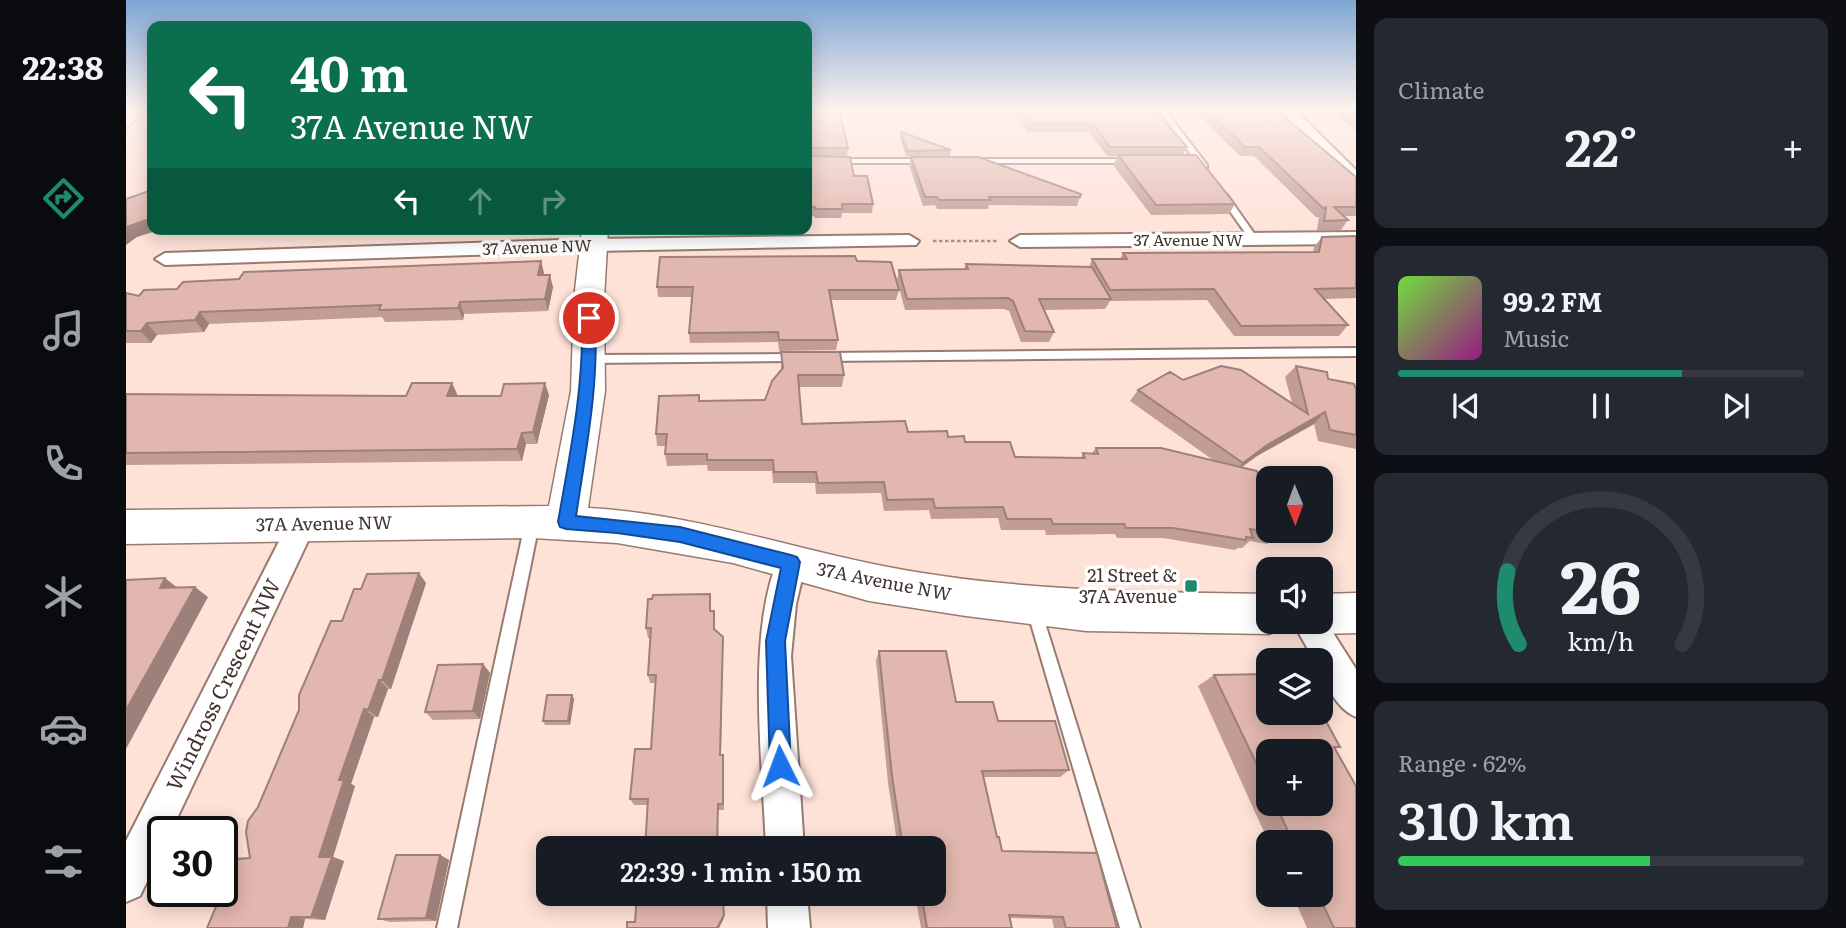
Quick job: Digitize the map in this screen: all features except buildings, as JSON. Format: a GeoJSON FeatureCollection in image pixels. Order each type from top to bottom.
{"type":"FeatureCollection","features":[{"type":"Feature","properties":{"kind":"street"},"geometry":{"type":"LineString","coordinates":[[1348,162],[1356,180]]}},
{"type":"Feature","properties":{"kind":"street"},"geometry":{"type":"LineString","coordinates":[[550,522],[588,391],[589,299],[594,237]]}},
{"type":"Feature","properties":{"kind":"street","name":"37 Avenue NW"},"geometry":{"type":"LineString","coordinates":[[165,259],[594,237],[909,241]]}},
{"type":"Feature","properties":{"kind":"street","name":"37 Avenue NW"},"geometry":{"type":"LineString","coordinates":[[1020,241],[1356,238]]}},
{"type":"Feature","properties":{"kind":"street","name":"37A Avenue NW"},"geometry":{"type":"LineString","coordinates":[[126,527],[550,522],[617,526],[680,535],[869,582],[1033,606],[1138,613],[1256,614]]}},
{"type":"Feature","properties":{"kind":"street","name":"Windross Crescent NW"},"geometry":{"type":"LineString","coordinates":[[126,882],[302,524]]}},
{"type":"Feature","properties":{"kind":"street"},"geometry":{"type":"LineString","coordinates":[[784,836],[775,656],[781,604],[791,562]]}},
{"type":"Feature","properties":{"kind":"street"},"geometry":{"type":"LineString","coordinates":[[1333,614],[1356,613]]}},
{"type":"Feature","properties":{"kind":"street"},"geometry":{"type":"LineString","coordinates":[[1316,634],[1356,700]]}},
{"type":"Feature","properties":{"kind":"street"},"geometry":{"type":"LineString","coordinates":[[788,906],[789,928]]}},
{"type":"Feature","properties":{"kind":"lane"},"geometry":{"type":"LineString","coordinates":[[1194,153],[1206,172]]}},
{"type":"Feature","properties":{"kind":"lane"},"geometry":{"type":"LineString","coordinates":[[961,161],[1143,160]]}},
{"type":"Feature","properties":{"kind":"lane"},"geometry":{"type":"LineString","coordinates":[[1185,160],[1199,160]]}},
{"type":"Feature","properties":{"kind":"lane"},"geometry":{"type":"LineString","coordinates":[[812,161],[933,161]]}},
{"type":"Feature","properties":{"kind":"lane"},"geometry":{"type":"LineString","coordinates":[[1214,183],[1254,239]]}},
{"type":"Feature","properties":{"kind":"lane"},"geometry":{"type":"LineString","coordinates":[[590,359],[1356,352]]}},
{"type":"Feature","properties":{"kind":"lane"},"geometry":{"type":"LineString","coordinates":[[447,928],[550,522]]}},
{"type":"Feature","properties":{"kind":"lane"},"geometry":{"type":"LineString","coordinates":[[1033,606],[1130,928]]}},
{"type":"Feature","properties":{"kind":"path"},"geometry":{"type":"LineString","coordinates":[[909,241],[1020,241]]}},
{"type":"Feature","properties":{"kind":"place","name":"21 Street & 37A Avenue"},"geometry":{"type":"Point","coordinates":[1191,586]}},
{"type":"Feature","properties":{"kind":"route"},"geometry":{"type":"LineString","coordinates":[[589,318],[588,391],[566,522],[648,529],[733,546],[791,562],[775,641],[780,766]]}}]}
